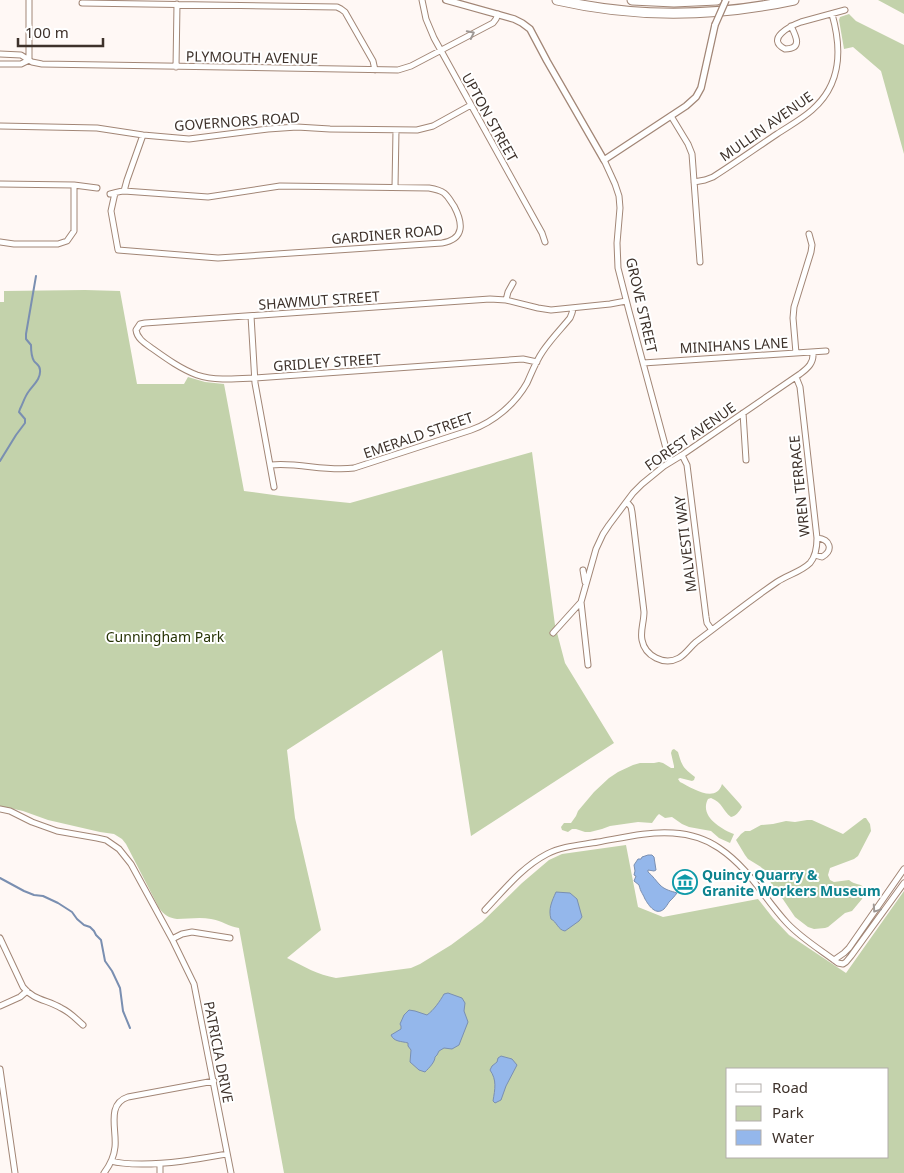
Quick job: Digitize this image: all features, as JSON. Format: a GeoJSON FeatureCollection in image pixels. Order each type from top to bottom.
{"type":"FeatureCollection","features":[{"type":"Feature","properties":{"kind":"highway"},"geometry":{"type":"LineString","coordinates":[[557,0],[608,9],[671,14],[733,10],[794,0]]}},
{"type":"Feature","properties":{"kind":"highway"},"geometry":{"type":"LineString","coordinates":[[584,0],[614,5],[671,9],[721,7],[770,0]]}},
{"type":"Feature","properties":{"kind":"highway"},"geometry":{"type":"LineString","coordinates":[[632,0],[674,2],[717,0]]}},
{"type":"Feature","properties":{"kind":"street"},"geometry":{"type":"LineString","coordinates":[[29,0],[29,60]]}},
{"type":"Feature","properties":{"kind":"street","name":"UPTON STREET"},"geometry":{"type":"LineString","coordinates":[[422,0],[426,19],[440,50],[542,233],[545,242]]}},
{"type":"Feature","properties":{"kind":"street"},"geometry":{"type":"LineString","coordinates":[[446,0],[498,14]]}},
{"type":"Feature","properties":{"kind":"street"},"geometry":{"type":"LineString","coordinates":[[604,160],[671,116],[693,100],[700,91],[715,25],[726,0]]}},
{"type":"Feature","properties":{"kind":"street"},"geometry":{"type":"LineString","coordinates":[[82,2],[339,7],[345,12],[373,61],[375,70]]}},
{"type":"Feature","properties":{"kind":"street"},"geometry":{"type":"LineString","coordinates":[[176,66],[177,4]]}},
{"type":"Feature","properties":{"kind":"street"},"geometry":{"type":"LineString","coordinates":[[791,26],[797,43],[793,48],[787,50],[780,46],[778,40],[781,33],[791,26],[845,10]]}},
{"type":"Feature","properties":{"kind":"street","name":"PLYMOUTH AVENUE"},"geometry":{"type":"LineString","coordinates":[[0,54],[22,55],[29,60],[42,64],[402,69],[493,23],[498,14]]}},
{"type":"Feature","properties":{"kind":"street","name":"GROVE STREET"},"geometry":{"type":"LineString","coordinates":[[498,14],[518,20],[532,33],[604,160],[615,184],[620,208],[617,261],[667,452],[672,461]]}},
{"type":"Feature","properties":{"kind":"street","name":"MULLIN AVENUE"},"geometry":{"type":"LineString","coordinates":[[694,182],[713,177],[806,115],[821,102],[832,84],[838,63],[838,42],[832,14]]}},
{"type":"Feature","properties":{"kind":"street","name":"PLYMOUTH AVENUE"},"geometry":{"type":"LineString","coordinates":[[0,64],[21,64],[29,60]]}},
{"type":"Feature","properties":{"kind":"street","name":"GOVERNORS ROAD"},"geometry":{"type":"LineString","coordinates":[[0,126],[97,128],[189,139],[268,128],[417,130],[429,127],[471,105]]}},
{"type":"Feature","properties":{"kind":"street"},"geometry":{"type":"LineString","coordinates":[[671,116],[691,150],[700,262]]}},
{"type":"Feature","properties":{"kind":"street"},"geometry":{"type":"LineString","coordinates":[[395,187],[396,130]]}},
{"type":"Feature","properties":{"kind":"street"},"geometry":{"type":"LineString","coordinates":[[124,191],[126,180],[143,135]]}},
{"type":"Feature","properties":{"kind":"street"},"geometry":{"type":"LineString","coordinates":[[0,184],[74,185],[97,188]]}},
{"type":"Feature","properties":{"kind":"street"},"geometry":{"type":"LineString","coordinates":[[0,242],[14,244],[58,244],[67,242],[74,231],[74,185]]}},
{"type":"Feature","properties":{"kind":"street","name":"GARDINER ROAD"},"geometry":{"type":"LineString","coordinates":[[280,186],[395,187],[433,188],[446,195],[460,218],[461,225],[457,235],[452,240],[442,243],[224,258],[201,257],[118,250],[111,211],[113,193],[124,191],[202,197],[280,186]]}},
{"type":"Feature","properties":{"kind":"street"},"geometry":{"type":"LineString","coordinates":[[796,353],[794,311],[811,252],[812,245],[809,234]]}},
{"type":"Feature","properties":{"kind":"street"},"geometry":{"type":"LineString","coordinates":[[506,300],[513,283]]}},
{"type":"Feature","properties":{"kind":"street","name":"SHAWMUT STREET"},"geometry":{"type":"LineString","coordinates":[[136,330],[142,323],[494,299],[547,310],[610,304],[626,300]]}},
{"type":"Feature","properties":{"kind":"street","name":"EMERALD STREET"},"geometry":{"type":"LineString","coordinates":[[271,466],[354,468],[477,428],[497,416],[514,401],[543,350],[570,318],[572,308]]}},
{"type":"Feature","properties":{"kind":"street"},"geometry":{"type":"LineString","coordinates":[[251,316],[255,378],[274,487]]}},
{"type":"Feature","properties":{"kind":"street","name":"GRIDLEY STREET"},"geometry":{"type":"LineString","coordinates":[[136,330],[138,337],[143,342],[172,362],[192,373],[214,379],[255,378],[523,359],[537,362]]}},
{"type":"Feature","properties":{"kind":"street","name":"MINIHANS LANE"},"geometry":{"type":"LineString","coordinates":[[643,363],[826,351]]}},
{"type":"Feature","properties":{"kind":"street","name":"FOREST AVENUE"},"geometry":{"type":"LineString","coordinates":[[553,633],[581,602],[596,548],[603,534],[627,502],[648,479],[796,377],[811,364],[813,352]]}},
{"type":"Feature","properties":{"kind":"street","name":"WREN TERRACE"},"geometry":{"type":"LineString","coordinates":[[627,502],[632,512],[644,612],[642,637],[645,648],[653,656],[660,659],[675,659],[685,654],[694,644],[779,580],[805,567],[815,555],[817,538],[800,387],[796,377]]}},
{"type":"Feature","properties":{"kind":"street"},"geometry":{"type":"LineString","coordinates":[[743,413],[746,460]]}},
{"type":"Feature","properties":{"kind":"street","name":"MALVESTI WAY"},"geometry":{"type":"LineString","coordinates":[[682,455],[688,465],[706,617],[712,630]]}},
{"type":"Feature","properties":{"kind":"street"},"geometry":{"type":"LineString","coordinates":[[815,555],[822,557],[829,548],[825,540],[817,538]]}},
{"type":"Feature","properties":{"kind":"street"},"geometry":{"type":"LineString","coordinates":[[583,570],[585,585]]}},
{"type":"Feature","properties":{"kind":"street"},"geometry":{"type":"LineString","coordinates":[[581,602],[588,665]]}},
{"type":"Feature","properties":{"kind":"street","name":"PATRICIA DRIVE"},"geometry":{"type":"LineString","coordinates":[[0,809],[10,811],[51,830],[101,839],[116,846],[125,855],[134,869],[194,984],[231,1173]]}},
{"type":"Feature","properties":{"kind":"street"},"geometry":{"type":"LineString","coordinates":[[485,910],[526,869],[551,852],[632,836],[675,833],[707,841],[730,856],[749,874],[790,926],[834,960],[844,964],[904,883]]}},
{"type":"Feature","properties":{"kind":"street"},"geometry":{"type":"LineString","coordinates":[[834,960],[849,948],[904,869]]}},
{"type":"Feature","properties":{"kind":"street"},"geometry":{"type":"LineString","coordinates":[[172,939],[192,932],[230,938]]}},
{"type":"Feature","properties":{"kind":"street"},"geometry":{"type":"LineString","coordinates":[[0,938],[23,987],[36,997],[62,1008],[83,1025]]}},
{"type":"Feature","properties":{"kind":"street"},"geometry":{"type":"LineString","coordinates":[[0,1006],[27,991]]}},
{"type":"Feature","properties":{"kind":"street"},"geometry":{"type":"LineString","coordinates":[[0,1069],[15,1173]]}},
{"type":"Feature","properties":{"kind":"street"},"geometry":{"type":"LineString","coordinates":[[104,1173],[111,1161],[115,1145],[114,1114],[116,1106],[120,1101],[128,1097],[214,1081]]}},
{"type":"Feature","properties":{"kind":"street"},"geometry":{"type":"LineString","coordinates":[[111,1161],[127,1164],[160,1164],[192,1161],[227,1154]]}},
{"type":"Feature","properties":{"kind":"street"},"geometry":{"type":"LineString","coordinates":[[160,1164],[160,1173]]}},
{"type":"Feature","properties":{"kind":"green space"},"geometry":{"type":"Polygon","coordinates":[[[878,0],[904,0],[904,14],[878,0]]]}},
{"type":"Feature","properties":{"kind":"green space"},"geometry":{"type":"Polygon","coordinates":[[[849,14],[856,21],[904,45],[904,154],[881,71],[853,47],[844,49],[839,20],[840,17],[849,14]]]}},
{"type":"Feature","properties":{"kind":"green space","name":"Cunningham Park"},"geometry":{"type":"Polygon","coordinates":[[[4,291],[120,291],[137,384],[184,384],[188,377],[205,382],[224,384],[244,491],[350,503],[532,452],[555,625],[565,663],[614,743],[471,836],[442,650],[287,750],[295,818],[321,930],[287,958],[329,977],[336,978],[411,968],[451,945],[482,922],[549,860],[562,854],[626,845],[638,907],[663,917],[758,899],[789,935],[846,973],[904,891],[904,1173],[284,1173],[239,928],[215,920],[203,918],[177,919],[165,914],[159,908],[126,844],[114,834],[48,820],[23,811],[0,806],[0,302],[4,302],[4,291]]]}},
{"type":"Feature","properties":{"kind":"green space"},"geometry":{"type":"Polygon","coordinates":[[[674,749],[678,752],[684,766],[695,777],[692,781],[680,778],[678,779],[680,782],[697,791],[709,794],[719,790],[722,784],[742,807],[737,814],[731,817],[718,802],[711,798],[708,799],[706,805],[706,811],[713,821],[723,829],[734,834],[730,843],[719,838],[711,831],[689,827],[672,817],[665,818],[659,814],[652,823],[638,822],[610,826],[590,832],[576,829],[568,832],[562,830],[561,827],[564,823],[571,823],[578,811],[594,792],[618,772],[640,763],[659,762],[674,768],[671,753],[674,749]]]}},
{"type":"Feature","properties":{"kind":"green space"},"geometry":{"type":"Polygon","coordinates":[[[864,818],[870,824],[871,831],[858,856],[830,868],[828,875],[830,880],[834,882],[849,880],[862,886],[865,889],[862,899],[852,911],[845,913],[825,928],[814,929],[808,927],[795,917],[761,867],[748,859],[736,840],[745,831],[750,831],[761,825],[786,821],[812,820],[843,834],[864,818]]]}},
{"type":"Feature","properties":{"kind":"water"},"geometry":{"type":"Polygon","coordinates":[[[648,855],[654,857],[656,870],[648,870],[648,872],[662,887],[677,893],[661,911],[656,911],[651,907],[639,885],[634,881],[636,876],[634,875],[634,865],[638,859],[648,855]]]}},
{"type":"Feature","properties":{"kind":"water"},"geometry":{"type":"Polygon","coordinates":[[[556,892],[570,893],[577,899],[582,917],[565,931],[551,919],[550,915],[550,908],[556,892]]]}},
{"type":"Feature","properties":{"kind":"water"},"geometry":{"type":"Polygon","coordinates":[[[448,993],[462,998],[465,1003],[464,1011],[468,1022],[459,1045],[452,1049],[444,1048],[439,1051],[433,1063],[425,1072],[419,1070],[410,1062],[411,1050],[408,1043],[396,1040],[391,1035],[401,1029],[400,1024],[404,1015],[409,1010],[427,1015],[444,994],[448,993]]]}},
{"type":"Feature","properties":{"kind":"water"},"geometry":{"type":"Polygon","coordinates":[[[501,1056],[512,1059],[517,1065],[501,1100],[495,1103],[493,1101],[495,1081],[490,1070],[501,1056]]]}},
{"type":"Feature","properties":{"kind":"waterway"},"geometry":{"type":"LineString","coordinates":[[0,461],[25,423],[25,419],[19,412],[26,395],[38,379],[40,373],[39,367],[32,357],[31,345],[26,339],[36,276]]}},
{"type":"Feature","properties":{"kind":"waterway"},"geometry":{"type":"LineString","coordinates":[[0,878],[24,891],[43,896],[58,903],[94,931],[101,940],[105,961],[120,988],[123,1011],[130,1028]]}},
{"type":"Feature","properties":{"kind":"place","name":"Quincy Quarry & Granite Workers Museum"},"geometry":{"type":"Point","coordinates":[685,882]}}]}
